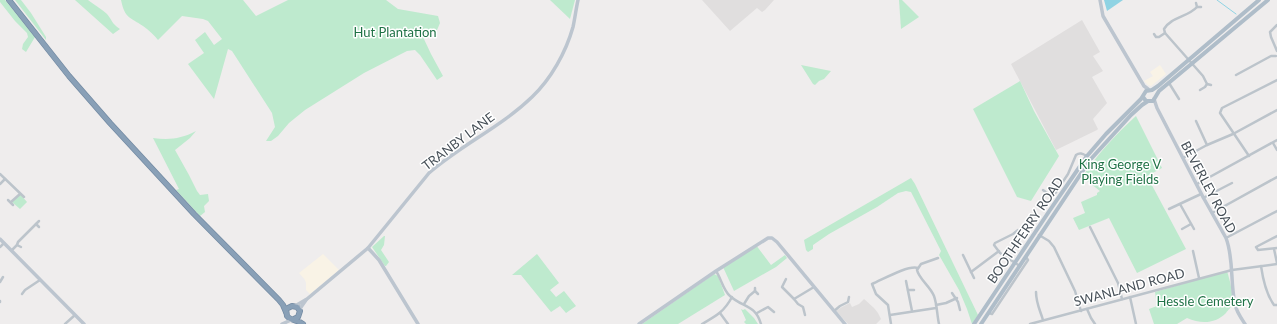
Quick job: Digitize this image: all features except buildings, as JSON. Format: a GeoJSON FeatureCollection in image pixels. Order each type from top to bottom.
{"type":"FeatureCollection","features":[{"type":"Feature","properties":{"kind":"highway"},"geometry":{"type":"LineString","coordinates":[[9,0],[69,76],[110,123],[194,214],[279,300],[283,305],[286,314],[293,320],[304,324]]}},
{"type":"Feature","properties":{"kind":"highway"},"geometry":{"type":"LineString","coordinates":[[279,300],[296,309],[304,324]]}},
{"type":"Feature","properties":{"kind":"highway"},"geometry":{"type":"LineString","coordinates":[[286,314],[288,308],[296,309]]}},
{"type":"Feature","properties":{"kind":"highway"},"geometry":{"type":"LineString","coordinates":[[293,320],[298,317],[296,309]]}},
{"type":"Feature","properties":{"kind":"main road","name":"BOOTHFERRY ROAD"},"geometry":{"type":"LineString","coordinates":[[974,324],[1087,156],[1106,134],[1147,92],[1259,0]]}},
{"type":"Feature","properties":{"kind":"main road","name":"BOOTHFERRY ROAD"},"geometry":{"type":"LineString","coordinates":[[981,324],[1090,160],[1142,105],[1152,100],[1169,82],[1268,0]]}},
{"type":"Feature","properties":{"kind":"main road"},"geometry":{"type":"LineString","coordinates":[[1147,92],[1154,92],[1152,100],[1145,100],[1147,92]]}},
{"type":"Feature","properties":{"kind":"street","name":"TRANBY LANE"},"geometry":{"type":"LineString","coordinates":[[296,309],[368,248],[429,173],[524,105],[537,92],[550,75],[564,49],[572,27],[578,0]]}},
{"type":"Feature","properties":{"kind":"street"},"geometry":{"type":"LineString","coordinates":[[1100,0],[1103,16],[1147,92]]}},
{"type":"Feature","properties":{"kind":"street"},"geometry":{"type":"LineString","coordinates":[[1198,6],[1191,13],[1166,25],[1164,29],[1165,33],[1203,76],[1207,84],[1211,85]]}},
{"type":"Feature","properties":{"kind":"street"},"geometry":{"type":"LineString","coordinates":[[1277,25],[1270,32],[1270,37],[1277,51]]}},
{"type":"Feature","properties":{"kind":"street"},"geometry":{"type":"LineString","coordinates":[[1155,41],[1165,33]]}},
{"type":"Feature","properties":{"kind":"street"},"geometry":{"type":"LineString","coordinates":[[1154,34],[1157,38]]}},
{"type":"Feature","properties":{"kind":"street"},"geometry":{"type":"LineString","coordinates":[[1236,75],[1271,56],[1277,55]]}},
{"type":"Feature","properties":{"kind":"street"},"geometry":{"type":"LineString","coordinates":[[1248,156],[1220,113],[1222,108],[1277,80]]}},
{"type":"Feature","properties":{"kind":"street"},"geometry":{"type":"LineString","coordinates":[[1169,82],[1179,99]]}},
{"type":"Feature","properties":{"kind":"street"},"geometry":{"type":"LineString","coordinates":[[1200,90],[1207,84]]}},
{"type":"Feature","properties":{"kind":"street","name":"BEVERLEY ROAD"},"geometry":{"type":"LineString","coordinates":[[1152,100],[1196,185],[1226,238],[1229,246],[1235,304],[1245,324]]}},
{"type":"Feature","properties":{"kind":"street"},"geometry":{"type":"LineString","coordinates":[[1183,158],[1208,144],[1233,134],[1277,110]]}},
{"type":"Feature","properties":{"kind":"street"},"geometry":{"type":"LineString","coordinates":[[1196,121],[1208,144]]}},
{"type":"Feature","properties":{"kind":"street"},"geometry":{"type":"LineString","coordinates":[[1196,185],[1277,140]]}},
{"type":"Feature","properties":{"kind":"street"},"geometry":{"type":"LineString","coordinates":[[1273,143],[1277,150]]}},
{"type":"Feature","properties":{"kind":"street"},"geometry":{"type":"LineString","coordinates":[[1043,190],[1051,196],[1054,195],[1068,174],[1076,155],[1078,153],[1082,153],[1087,156]]}},
{"type":"Feature","properties":{"kind":"street"},"geometry":{"type":"LineString","coordinates":[[0,174],[24,197]]}},
{"type":"Feature","properties":{"kind":"street"},"geometry":{"type":"LineString","coordinates":[[1212,213],[1277,177]]}},
{"type":"Feature","properties":{"kind":"street"},"geometry":{"type":"LineString","coordinates":[[0,184],[5,179]]}},
{"type":"Feature","properties":{"kind":"street"},"geometry":{"type":"LineString","coordinates":[[1169,209],[1232,183]]}},
{"type":"Feature","properties":{"kind":"street"},"geometry":{"type":"LineString","coordinates":[[1043,198],[1046,193]]}},
{"type":"Feature","properties":{"kind":"street"},"geometry":{"type":"LineString","coordinates":[[11,202],[20,194]]}},
{"type":"Feature","properties":{"kind":"street"},"geometry":{"type":"LineString","coordinates":[[1180,204],[1194,229]]}},
{"type":"Feature","properties":{"kind":"street"},"geometry":{"type":"LineString","coordinates":[[1226,238],[1277,211]]}},
{"type":"Feature","properties":{"kind":"street"},"geometry":{"type":"LineString","coordinates":[[12,250],[39,221]]}},
{"type":"Feature","properties":{"kind":"street"},"geometry":{"type":"LineString","coordinates":[[36,224],[39,227]]}},
{"type":"Feature","properties":{"kind":"street"},"geometry":{"type":"LineString","coordinates":[[1182,229],[1191,224]]}},
{"type":"Feature","properties":{"kind":"street"},"geometry":{"type":"LineString","coordinates":[[1090,227],[1118,284],[1122,299]]}},
{"type":"Feature","properties":{"kind":"street"},"geometry":{"type":"LineString","coordinates":[[1018,230],[995,243],[994,246],[1020,266]]}},
{"type":"Feature","properties":{"kind":"street"},"geometry":{"type":"LineString","coordinates":[[1035,232],[1054,246],[1075,291],[1081,311]]}},
{"type":"Feature","properties":{"kind":"street"},"geometry":{"type":"LineString","coordinates":[[1277,236],[1256,247],[1258,250],[1276,248],[1277,264]]}},
{"type":"Feature","properties":{"kind":"street"},"geometry":{"type":"LineString","coordinates":[[639,324],[716,271],[768,238],[772,238],[845,324]]}},
{"type":"Feature","properties":{"kind":"street"},"geometry":{"type":"LineString","coordinates":[[0,239],[84,324]]}},
{"type":"Feature","properties":{"kind":"street"},"geometry":{"type":"LineString","coordinates":[[0,247],[4,243]]}},
{"type":"Feature","properties":{"kind":"street"},"geometry":{"type":"LineString","coordinates":[[17,245],[21,247]]}},
{"type":"Feature","properties":{"kind":"street"},"geometry":{"type":"LineString","coordinates":[[368,248],[380,260],[418,324]]}},
{"type":"Feature","properties":{"kind":"street"},"geometry":{"type":"LineString","coordinates":[[971,272],[999,251]]}},
{"type":"Feature","properties":{"kind":"street"},"geometry":{"type":"LineString","coordinates":[[1193,251],[1199,278]]}},
{"type":"Feature","properties":{"kind":"street"},"geometry":{"type":"LineString","coordinates":[[963,255],[974,278]]}},
{"type":"Feature","properties":{"kind":"street","name":"BOOTHFERRY ROAD"},"geometry":{"type":"LineString","coordinates":[[989,313],[992,314],[1015,281],[1028,260],[1026,257]]}},
{"type":"Feature","properties":{"kind":"street"},"geometry":{"type":"LineString","coordinates":[[938,258],[920,264],[917,271],[927,283],[934,296],[939,324]]}},
{"type":"Feature","properties":{"kind":"street","name":"SWANLAND ROAD"},"geometry":{"type":"LineString","coordinates":[[1030,324],[1199,278],[1232,270],[1277,264]]}},
{"type":"Feature","properties":{"kind":"street"},"geometry":{"type":"LineString","coordinates":[[1261,266],[1268,296],[1274,305],[1277,305]]}},
{"type":"Feature","properties":{"kind":"street"},"geometry":{"type":"LineString","coordinates":[[891,324],[888,305],[876,294],[872,284],[891,274],[913,267],[918,268]]}},
{"type":"Feature","properties":{"kind":"street"},"geometry":{"type":"LineString","coordinates":[[716,271],[726,292],[740,303],[757,313],[761,324]]}},
{"type":"Feature","properties":{"kind":"street"},"geometry":{"type":"LineString","coordinates":[[786,279],[781,284],[782,287],[798,304],[803,307],[805,316]]}},
{"type":"Feature","properties":{"kind":"street"},"geometry":{"type":"LineString","coordinates":[[22,294],[25,290],[40,280]]}},
{"type":"Feature","properties":{"kind":"street"},"geometry":{"type":"LineString","coordinates":[[906,281],[912,311]]}},
{"type":"Feature","properties":{"kind":"street"},"geometry":{"type":"LineString","coordinates":[[794,299],[807,293],[814,287]]}},
{"type":"Feature","properties":{"kind":"street"},"geometry":{"type":"LineString","coordinates":[[744,304],[755,290],[758,294]]}},
{"type":"Feature","properties":{"kind":"street"},"geometry":{"type":"LineString","coordinates":[[908,290],[914,290]]}},
{"type":"Feature","properties":{"kind":"street"},"geometry":{"type":"LineString","coordinates":[[1036,292],[1037,304],[1043,320]]}},
{"type":"Feature","properties":{"kind":"street"},"geometry":{"type":"LineString","coordinates":[[952,293],[958,302],[960,310]]}},
{"type":"Feature","properties":{"kind":"street"},"geometry":{"type":"LineString","coordinates":[[702,324],[720,314],[729,304],[732,297]]}},
{"type":"Feature","properties":{"kind":"street"},"geometry":{"type":"LineString","coordinates":[[834,310],[848,302],[849,297]]}},
{"type":"Feature","properties":{"kind":"street"},"geometry":{"type":"LineString","coordinates":[[1130,297],[1136,324]]}},
{"type":"Feature","properties":{"kind":"street"},"geometry":{"type":"LineString","coordinates":[[890,314],[936,306],[956,298]]}},
{"type":"Feature","properties":{"kind":"street"},"geometry":{"type":"LineString","coordinates":[[757,313],[768,306],[774,312]]}},
{"type":"Feature","properties":{"kind":"street"},"geometry":{"type":"LineString","coordinates":[[1087,309],[1090,318],[1095,324]]}},
{"type":"Feature","properties":{"kind":"street"},"geometry":{"type":"LineString","coordinates":[[281,324],[286,314]]}},
{"type":"Feature","properties":{"kind":"street"},"geometry":{"type":"LineString","coordinates":[[720,314],[728,324]]}},
{"type":"Feature","properties":{"kind":"street"},"geometry":{"type":"LineString","coordinates":[[65,324],[76,315]]}},
{"type":"Feature","properties":{"kind":"street"},"geometry":{"type":"LineString","coordinates":[[281,324],[293,320]]}},
{"type":"Feature","properties":{"kind":"shaded area"},"geometry":{"type":"Polygon","coordinates":[[[702,0],[774,0],[762,12],[757,8],[730,31],[702,0]]]}},
{"type":"Feature","properties":{"kind":"shaded area"},"geometry":{"type":"Polygon","coordinates":[[[1082,20],[1100,52],[1093,56],[1103,71],[1092,77],[1107,103],[1093,119],[1098,129],[1097,130],[1056,150],[1011,64],[1082,20]]]}},
{"type":"Feature","properties":{"kind":"shaded area"},"geometry":{"type":"Polygon","coordinates":[[[1160,65],[1166,74],[1151,86],[1148,85],[1144,81],[1153,76],[1150,72],[1160,65]]]}},
{"type":"Feature","properties":{"kind":"shaded area"},"geometry":{"type":"Polygon","coordinates":[[[323,254],[339,270],[310,294],[306,290],[305,280],[299,273],[323,254]]]}},
{"type":"Feature","properties":{"kind":"shaded area"},"geometry":{"type":"Polygon","coordinates":[[[864,299],[874,308],[881,319],[876,324],[848,324],[836,311],[850,303],[852,307],[859,304],[864,299]]]}},
{"type":"Feature","properties":{"kind":"green space"},"geometry":{"type":"Polygon","coordinates":[[[0,0],[5,0],[35,37],[26,52],[22,49],[23,44],[28,37],[27,33],[15,21],[0,0]]]}},
{"type":"Feature","properties":{"kind":"green space"},"geometry":{"type":"Polygon","coordinates":[[[15,0],[21,0],[46,37],[46,40],[15,0]]]}},
{"type":"Feature","properties":{"kind":"green space"},"geometry":{"type":"Polygon","coordinates":[[[75,0],[88,0],[105,12],[120,29],[113,34],[75,0]]]}},
{"type":"Feature","properties":{"kind":"green space","name":"Hut Plantation"},"geometry":{"type":"Polygon","coordinates":[[[121,0],[243,0],[256,16],[288,0],[386,0],[398,9],[438,16],[440,23],[437,30],[429,31],[423,37],[443,76],[437,80],[415,50],[407,51],[364,73],[305,110],[289,123],[278,136],[271,141],[266,141],[275,127],[272,113],[232,51],[228,49],[214,99],[188,64],[204,53],[195,40],[205,32],[214,45],[222,39],[208,21],[182,16],[158,40],[147,29],[126,14],[121,0]]]}},
{"type":"Feature","properties":{"kind":"green space"},"geometry":{"type":"Polygon","coordinates":[[[550,0],[575,0],[570,19],[550,0]]]}},
{"type":"Feature","properties":{"kind":"green space"},"geometry":{"type":"Polygon","coordinates":[[[899,0],[902,0],[919,17],[901,29],[899,0]]]}},
{"type":"Feature","properties":{"kind":"green space"},"geometry":{"type":"Polygon","coordinates":[[[801,65],[831,71],[824,79],[815,85],[801,65]]]}},
{"type":"Feature","properties":{"kind":"green space"},"geometry":{"type":"Polygon","coordinates":[[[1020,81],[1034,111],[1059,156],[1031,201],[1017,197],[973,109],[1020,81]]]}},
{"type":"Feature","properties":{"kind":"green space","name":"King George V Playing Fields"},"geometry":{"type":"Polygon","coordinates":[[[1136,116],[1162,168],[1147,176],[1186,249],[1137,273],[1109,218],[1079,230],[1073,218],[1085,213],[1081,202],[1097,195],[1100,191],[1082,177],[1107,145],[1136,116]]]}},
{"type":"Feature","properties":{"kind":"green space"},"geometry":{"type":"Polygon","coordinates":[[[196,131],[175,150],[200,195],[208,194],[209,201],[204,206],[205,212],[200,216],[176,190],[179,189],[153,138],[175,138],[185,136],[196,131]]]}},
{"type":"Feature","properties":{"kind":"green space"},"geometry":{"type":"Polygon","coordinates":[[[911,178],[978,315],[972,324],[959,290],[939,255],[941,251],[911,192],[906,191],[898,193],[877,207],[829,234],[813,245],[813,249],[808,252],[806,250],[804,240],[911,178]]]}},
{"type":"Feature","properties":{"kind":"green space"},"geometry":{"type":"Polygon","coordinates":[[[20,194],[27,202],[20,209],[12,202],[20,194]]]}},
{"type":"Feature","properties":{"kind":"green space"},"geometry":{"type":"Polygon","coordinates":[[[384,236],[384,245],[381,250],[389,262],[386,266],[372,247],[384,236]]]}},
{"type":"Feature","properties":{"kind":"green space"},"geometry":{"type":"Polygon","coordinates":[[[756,245],[771,265],[785,255],[787,258],[776,267],[734,291],[723,267],[756,245]]]}},
{"type":"Feature","properties":{"kind":"green space"},"geometry":{"type":"Polygon","coordinates":[[[537,254],[559,283],[550,290],[556,297],[564,291],[576,306],[566,313],[560,306],[551,312],[521,275],[512,275],[537,254]]]}},
{"type":"Feature","properties":{"kind":"green space","name":"Hessle Cemetery"},"geometry":{"type":"Polygon","coordinates":[[[1227,271],[1232,291],[1232,303],[1230,308],[1222,317],[1208,322],[1187,318],[1177,324],[1154,324],[1149,309],[1157,306],[1155,292],[1227,271]]]}},
{"type":"Feature","properties":{"kind":"green space"},"geometry":{"type":"Polygon","coordinates":[[[714,274],[718,276],[725,295],[678,324],[642,324],[714,274]]]}},
{"type":"Feature","properties":{"kind":"green space"},"geometry":{"type":"Polygon","coordinates":[[[741,309],[745,309],[758,324],[746,324],[744,322],[746,320],[741,309]]]}},
{"type":"Feature","properties":{"kind":"water"},"geometry":{"type":"Polygon","coordinates":[[[1104,0],[1123,0],[1107,11],[1104,0]]]}},
{"type":"Feature","properties":{"kind":"waterway"},"geometry":{"type":"LineString","coordinates":[[1217,0],[1236,14]]}}]}
